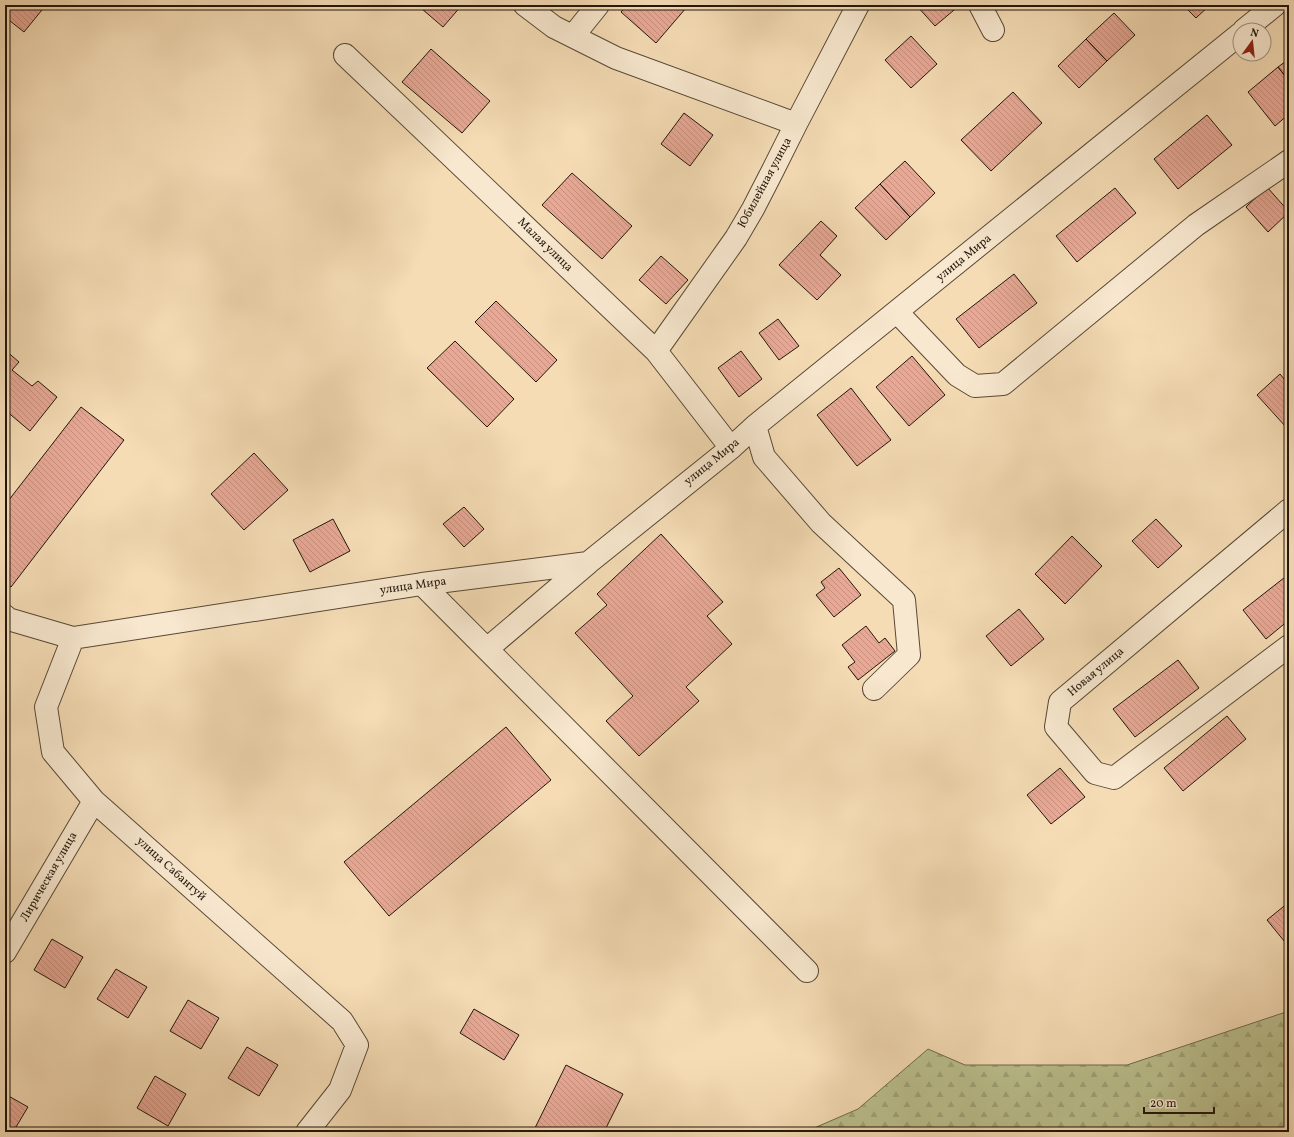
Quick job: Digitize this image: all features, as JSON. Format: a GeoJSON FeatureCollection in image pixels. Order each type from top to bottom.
{"type":"FeatureCollection","features":[{"type":"Feature","properties":{"kind":"street"},"geometry":{"type":"LineString","coordinates":[[525,5],[554,27],[616,58],[796,124]]}},
{"type":"Feature","properties":{"kind":"street"},"geometry":{"type":"LineString","coordinates":[[573,36],[598,5]]}},
{"type":"Feature","properties":{"kind":"street","name":"Юбилейная улица"},"geometry":{"type":"LineString","coordinates":[[656,351],[736,238],[772,172],[858,5]]}},
{"type":"Feature","properties":{"kind":"street"},"geometry":{"type":"LineString","coordinates":[[980,5],[993,30]]}},
{"type":"Feature","properties":{"kind":"street"},"geometry":{"type":"LineString","coordinates":[[1254,22],[1275,5]]}},
{"type":"Feature","properties":{"kind":"street","name":"улица Мира"},"geometry":{"type":"LineString","coordinates":[[73,638],[422,584],[588,563],[1232,40]]}},
{"type":"Feature","properties":{"kind":"street","name":"Малая улица"},"geometry":{"type":"LineString","coordinates":[[345,55],[656,351],[731,448]]}},
{"type":"Feature","properties":{"kind":"street"},"geometry":{"type":"LineString","coordinates":[[897,312],[957,375],[975,386],[1003,384],[1196,225],[1289,161]]}},
{"type":"Feature","properties":{"kind":"street"},"geometry":{"type":"LineString","coordinates":[[756,426],[764,458],[821,523],[904,600],[909,655],[874,689]]}},
{"type":"Feature","properties":{"kind":"street","name":"Новая улица"},"geometry":{"type":"LineString","coordinates":[[1289,510],[1060,702],[1056,727],[1095,773],[1114,778],[1289,646]]}},
{"type":"Feature","properties":{"kind":"street"},"geometry":{"type":"LineString","coordinates":[[487,649],[588,563]]}},
{"type":"Feature","properties":{"kind":"street"},"geometry":{"type":"LineString","coordinates":[[422,584],[807,971]]}},
{"type":"Feature","properties":{"kind":"street"},"geometry":{"type":"LineString","coordinates":[[5,616],[8,619],[73,638]]}},
{"type":"Feature","properties":{"kind":"street","name":"улица Сабантуй"},"geometry":{"type":"LineString","coordinates":[[73,638],[46,707],[53,752],[94,801],[342,1021],[357,1045],[340,1090],[307,1132]]}},
{"type":"Feature","properties":{"kind":"street","name":"Лирическая улица"},"geometry":{"type":"LineString","coordinates":[[5,952],[94,801]]}},
{"type":"Feature","properties":{"kind":"green space"},"geometry":{"type":"Polygon","coordinates":[[[1289,1011],[1289,1132],[805,1132],[858,1109],[928,1049],[965,1065],[1127,1065],[1289,1011]]]}},
{"type":"Feature","properties":{"kind":"building"},"geometry":{"type":"Polygon","coordinates":[[[5,5],[46,5],[24,32],[5,17],[5,5]]]}},
{"type":"Feature","properties":{"kind":"building"},"geometry":{"type":"Polygon","coordinates":[[[322,5],[331,5],[327,9],[322,5]]]}},
{"type":"Feature","properties":{"kind":"building"},"geometry":{"type":"Polygon","coordinates":[[[426,5],[462,5],[443,27],[422,9],[426,5]]]}},
{"type":"Feature","properties":{"kind":"building"},"geometry":{"type":"Polygon","coordinates":[[[627,5],[683,5],[686,8],[656,43],[621,12],[627,5]]]}},
{"type":"Feature","properties":{"kind":"building"},"geometry":{"type":"Polygon","coordinates":[[[916,5],[960,5],[935,26],[916,5]]]}},
{"type":"Feature","properties":{"kind":"building"},"geometry":{"type":"Polygon","coordinates":[[[1183,5],[1210,5],[1196,18],[1183,5]]]}},
{"type":"Feature","properties":{"kind":"building"},"geometry":{"type":"Polygon","coordinates":[[[1114,13],[1135,35],[1107,61],[1086,39],[1114,13]]]}},
{"type":"Feature","properties":{"kind":"building"},"geometry":{"type":"Polygon","coordinates":[[[911,36],[937,64],[911,88],[885,60],[911,36]]]}},
{"type":"Feature","properties":{"kind":"building"},"geometry":{"type":"Polygon","coordinates":[[[1086,39],[1107,61],[1079,88],[1058,66],[1086,39]]]}},
{"type":"Feature","properties":{"kind":"building"},"geometry":{"type":"Polygon","coordinates":[[[431,49],[490,101],[462,133],[402,82],[431,49]]]}},
{"type":"Feature","properties":{"kind":"building"},"geometry":{"type":"Polygon","coordinates":[[[1289,59],[1289,81],[1278,67],[1289,59]]]}},
{"type":"Feature","properties":{"kind":"building"},"geometry":{"type":"Polygon","coordinates":[[[1278,67],[1289,81],[1289,114],[1275,126],[1248,92],[1278,67]]]}},
{"type":"Feature","properties":{"kind":"building"},"geometry":{"type":"Polygon","coordinates":[[[1013,92],[1042,123],[991,171],[961,140],[1013,92]]]}},
{"type":"Feature","properties":{"kind":"building"},"geometry":{"type":"Polygon","coordinates":[[[684,113],[713,135],[690,166],[661,144],[684,113]]]}},
{"type":"Feature","properties":{"kind":"building"},"geometry":{"type":"Polygon","coordinates":[[[1207,115],[1232,145],[1178,189],[1154,159],[1207,115]]]}},
{"type":"Feature","properties":{"kind":"building"},"geometry":{"type":"Polygon","coordinates":[[[905,161],[935,193],[910,217],[880,184],[905,161]]]}},
{"type":"Feature","properties":{"kind":"building"},"geometry":{"type":"Polygon","coordinates":[[[572,173],[632,226],[602,259],[542,205],[572,173]]]}},
{"type":"Feature","properties":{"kind":"building"},"geometry":{"type":"Polygon","coordinates":[[[880,184],[910,217],[886,240],[855,208],[880,184]]]}},
{"type":"Feature","properties":{"kind":"building"},"geometry":{"type":"Polygon","coordinates":[[[1267,187],[1289,212],[1268,232],[1246,207],[1267,187]]]}},
{"type":"Feature","properties":{"kind":"building"},"geometry":{"type":"Polygon","coordinates":[[[1115,188],[1136,213],[1077,262],[1056,236],[1115,188]]]}},
{"type":"Feature","properties":{"kind":"building"},"geometry":{"type":"Polygon","coordinates":[[[821,221],[837,236],[820,255],[841,275],[817,300],[779,265],[821,221]]]}},
{"type":"Feature","properties":{"kind":"building"},"geometry":{"type":"Polygon","coordinates":[[[661,256],[688,280],[666,304],[639,280],[661,256]]]}},
{"type":"Feature","properties":{"kind":"building"},"geometry":{"type":"Polygon","coordinates":[[[1014,274],[1037,303],[979,348],[956,319],[1014,274]]]}},
{"type":"Feature","properties":{"kind":"building"},"geometry":{"type":"Polygon","coordinates":[[[496,301],[557,360],[536,382],[475,322],[496,301]]]}},
{"type":"Feature","properties":{"kind":"building"},"geometry":{"type":"Polygon","coordinates":[[[778,319],[799,346],[779,360],[759,333],[778,319]]]}},
{"type":"Feature","properties":{"kind":"building"},"geometry":{"type":"Polygon","coordinates":[[[455,341],[514,399],[487,427],[427,368],[455,341]]]}},
{"type":"Feature","properties":{"kind":"building"},"geometry":{"type":"Polygon","coordinates":[[[5,350],[19,362],[12,370],[32,386],[38,381],[57,397],[30,431],[5,410],[5,350]]]}},
{"type":"Feature","properties":{"kind":"building"},"geometry":{"type":"Polygon","coordinates":[[[741,351],[762,379],[739,397],[718,368],[741,351]]]}},
{"type":"Feature","properties":{"kind":"building"},"geometry":{"type":"Polygon","coordinates":[[[912,356],[945,395],[909,426],[876,387],[912,356]]]}},
{"type":"Feature","properties":{"kind":"building"},"geometry":{"type":"Polygon","coordinates":[[[1280,374],[1284,379],[1289,374],[1289,425],[1286,427],[1257,395],[1280,374]]]}},
{"type":"Feature","properties":{"kind":"building"},"geometry":{"type":"Polygon","coordinates":[[[851,388],[891,440],[857,466],[817,415],[851,388]]]}},
{"type":"Feature","properties":{"kind":"building"},"geometry":{"type":"Polygon","coordinates":[[[81,407],[124,440],[11,587],[5,582],[5,505],[81,407]]]}},
{"type":"Feature","properties":{"kind":"building"},"geometry":{"type":"Polygon","coordinates":[[[254,453],[288,490],[244,530],[211,494],[254,453]]]}},
{"type":"Feature","properties":{"kind":"building"},"geometry":{"type":"Polygon","coordinates":[[[464,507],[484,529],[464,547],[443,524],[464,507]]]}},
{"type":"Feature","properties":{"kind":"building"},"geometry":{"type":"Polygon","coordinates":[[[333,519],[350,551],[310,572],[293,540],[333,519]]]}},
{"type":"Feature","properties":{"kind":"building"},"geometry":{"type":"Polygon","coordinates":[[[1156,519],[1182,546],[1158,568],[1132,541],[1156,519]]]}},
{"type":"Feature","properties":{"kind":"building"},"geometry":{"type":"Polygon","coordinates":[[[661,534],[723,602],[707,616],[732,644],[686,687],[699,701],[639,756],[606,721],[633,696],[575,633],[607,605],[597,594],[661,534]]]}},
{"type":"Feature","properties":{"kind":"building"},"geometry":{"type":"Polygon","coordinates":[[[1072,536],[1102,566],[1065,604],[1035,574],[1072,536]]]}},
{"type":"Feature","properties":{"kind":"building"},"geometry":{"type":"Polygon","coordinates":[[[839,568],[861,595],[834,617],[816,595],[825,588],[821,582],[839,568]]]}},
{"type":"Feature","properties":{"kind":"building"},"geometry":{"type":"Polygon","coordinates":[[[1289,574],[1289,620],[1266,639],[1243,610],[1289,574]]]}},
{"type":"Feature","properties":{"kind":"building"},"geometry":{"type":"Polygon","coordinates":[[[1019,609],[1044,639],[1011,666],[986,636],[1019,609]]]}},
{"type":"Feature","properties":{"kind":"building"},"geometry":{"type":"Polygon","coordinates":[[[866,626],[879,643],[885,638],[895,651],[858,680],[848,667],[855,662],[842,645],[866,626]]]}},
{"type":"Feature","properties":{"kind":"building"},"geometry":{"type":"Polygon","coordinates":[[[1178,660],[1199,688],[1135,737],[1113,709],[1178,660]]]}},
{"type":"Feature","properties":{"kind":"building"},"geometry":{"type":"Polygon","coordinates":[[[1227,716],[1246,739],[1183,791],[1164,768],[1227,716]]]}},
{"type":"Feature","properties":{"kind":"building"},"geometry":{"type":"Polygon","coordinates":[[[506,727],[551,780],[389,916],[344,862],[506,727]]]}},
{"type":"Feature","properties":{"kind":"building"},"geometry":{"type":"Polygon","coordinates":[[[1060,768],[1085,797],[1051,824],[1027,795],[1060,768]]]}},
{"type":"Feature","properties":{"kind":"building"},"geometry":{"type":"Polygon","coordinates":[[[1289,902],[1289,947],[1267,920],[1289,902]]]}},
{"type":"Feature","properties":{"kind":"building"},"geometry":{"type":"Polygon","coordinates":[[[52,939],[83,957],[65,988],[34,970],[52,939]]]}},
{"type":"Feature","properties":{"kind":"building"},"geometry":{"type":"Polygon","coordinates":[[[116,969],[147,987],[128,1018],[97,999],[116,969]]]}},
{"type":"Feature","properties":{"kind":"building"},"geometry":{"type":"Polygon","coordinates":[[[188,1000],[219,1018],[201,1049],[170,1031],[188,1000]]]}},
{"type":"Feature","properties":{"kind":"building"},"geometry":{"type":"Polygon","coordinates":[[[474,1009],[519,1035],[504,1060],[460,1033],[474,1009]]]}},
{"type":"Feature","properties":{"kind":"building"},"geometry":{"type":"Polygon","coordinates":[[[247,1047],[278,1065],[259,1096],[228,1078],[247,1047]]]}},
{"type":"Feature","properties":{"kind":"building"},"geometry":{"type":"Polygon","coordinates":[[[566,1065],[623,1094],[604,1132],[533,1132],[566,1065]]]}},
{"type":"Feature","properties":{"kind":"building"},"geometry":{"type":"Polygon","coordinates":[[[155,1076],[186,1094],[168,1126],[137,1108],[155,1076]]]}},
{"type":"Feature","properties":{"kind":"building"},"geometry":{"type":"Polygon","coordinates":[[[5,1094],[28,1107],[13,1132],[5,1132],[5,1094]]]}}]}
